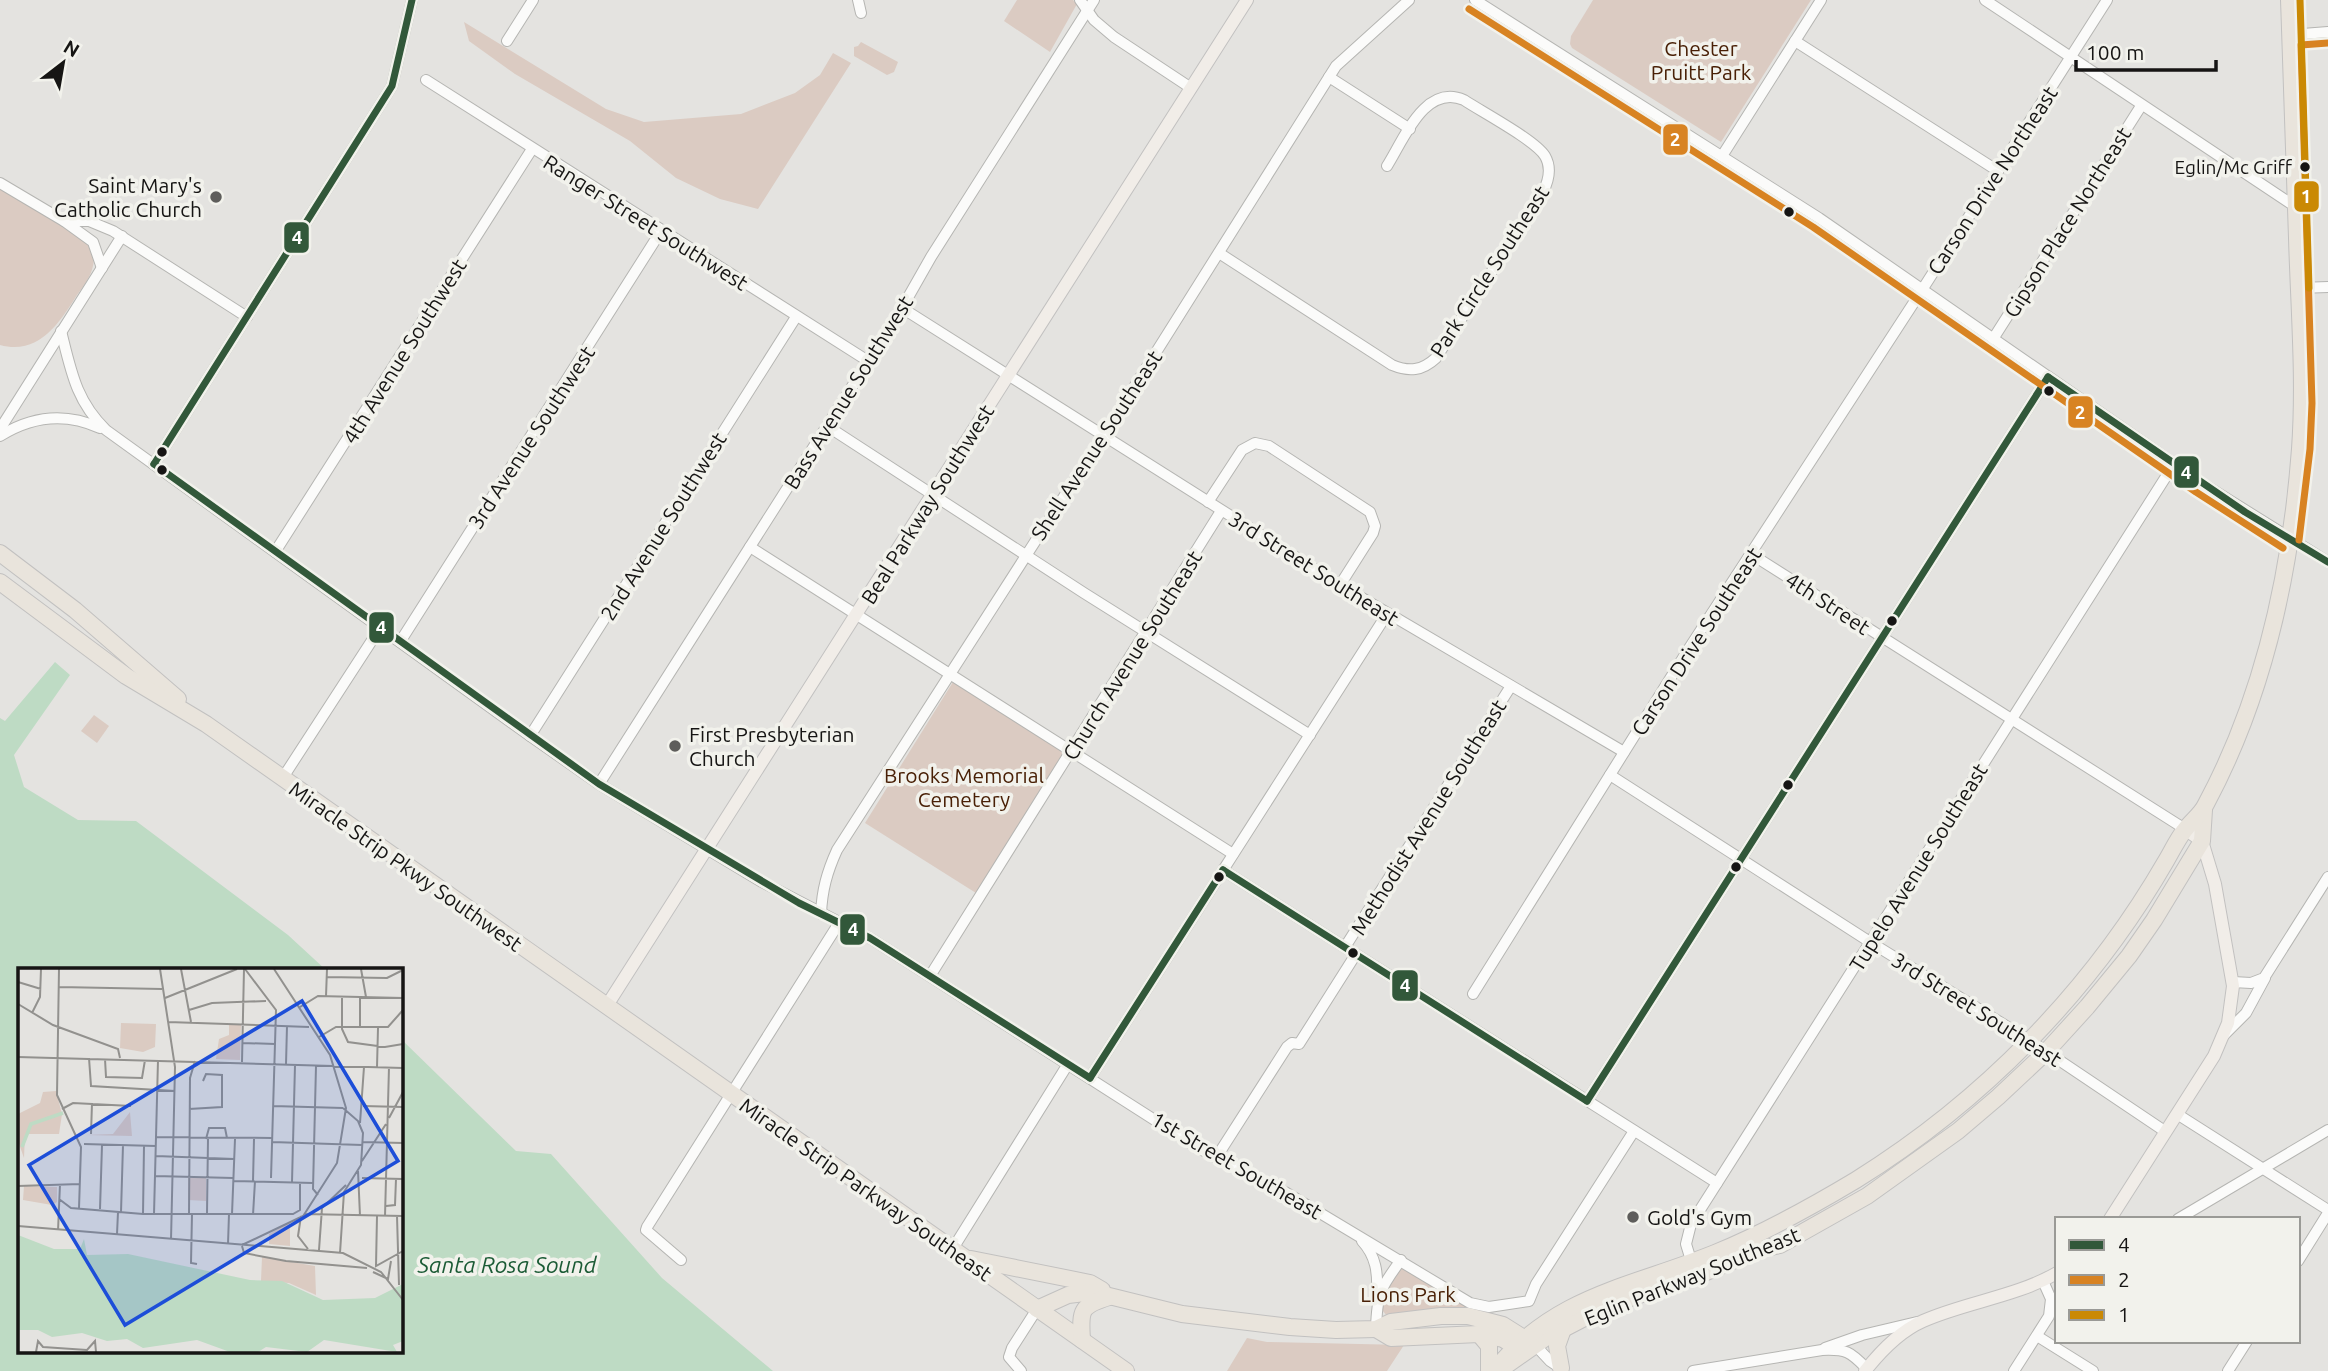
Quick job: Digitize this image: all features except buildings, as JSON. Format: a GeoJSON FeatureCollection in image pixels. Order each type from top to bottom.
{"type":"FeatureCollection","features":[{"type":"Feature","properties":{"kind":"highway","name":"Eglin Parkway Southeast"},"geometry":{"type":"LineString","coordinates":[[1525,1346],[1694,1269],[1767,1230],[1874,1168],[1947,1115],[1986,1082],[2073,994],[2138,909],[2185,829],[2204,810],[2234,744],[2257,677],[2284,580],[2300,448],[2302,380],[2289,0]]}},
{"type":"Feature","properties":{"kind":"highway","name":"Miracle Strip Pkwy Southwest"},"geometry":{"type":"LineString","coordinates":[[0,553],[130,656],[206,724]]}},
{"type":"Feature","properties":{"kind":"highway","name":"Miracle Strip Pkwy Southwest"},"geometry":{"type":"LineString","coordinates":[[0,582],[126,676],[206,724],[606,1007]]}},
{"type":"Feature","properties":{"kind":"highway","name":"Eglin Parkway Southeast"},"geometry":{"type":"LineString","coordinates":[[1495,1371],[1525,1346],[1546,1321],[1584,1300],[1621,1284],[1694,1269],[1780,1245],[1867,1196],[1958,1131],[2046,1052],[2129,956],[2202,841],[2204,810]]}},
{"type":"Feature","properties":{"kind":"highway","name":"Miracle Strip Parkway Southeast"},"geometry":{"type":"LineString","coordinates":[[606,1007],[1126,1371]]}},
{"type":"Feature","properties":{"kind":"highway"},"geometry":{"type":"LineString","coordinates":[[958,1253],[1090,1283],[1114,1296]]}},
{"type":"Feature","properties":{"kind":"highway"},"geometry":{"type":"LineString","coordinates":[[1037,1309],[1075,1293],[1093,1292],[1182,1314],[1228,1321],[1336,1330],[1376,1329],[1391,1322],[1468,1316],[1503,1325],[1525,1346]]}},
{"type":"Feature","properties":{"kind":"highway"},"geometry":{"type":"LineString","coordinates":[[1082,1340],[1081,1318],[1085,1307],[1114,1296]]}},
{"type":"Feature","properties":{"kind":"highway"},"geometry":{"type":"LineString","coordinates":[[1376,1329],[1391,1338],[1479,1334],[1525,1346]]}},
{"type":"Feature","properties":{"kind":"highway"},"geometry":{"type":"LineString","coordinates":[[1559,1367],[1557,1346],[1563,1329]]}},
{"type":"Feature","properties":{"kind":"highway"},"geometry":{"type":"LineString","coordinates":[[1479,1334],[1489,1346],[1489,1371]]}},
{"type":"Feature","properties":{"kind":"main road","name":"Beal Parkway Southwest"},"geometry":{"type":"LineString","coordinates":[[606,1007],[1247,0]]}},
{"type":"Feature","properties":{"kind":"main road"},"geometry":{"type":"LineString","coordinates":[[2111,1217],[2214,1056],[2224,1035],[2233,1001],[2233,982],[2215,884],[2202,841],[2185,829]]}},
{"type":"Feature","properties":{"kind":"main road"},"geometry":{"type":"LineString","coordinates":[[1866,1370],[1895,1339],[1924,1321],[2043,1281],[2055,1274]]}},
{"type":"Feature","properties":{"kind":"street"},"geometry":{"type":"LineString","coordinates":[[154,464],[392,86],[412,0]]}},
{"type":"Feature","properties":{"kind":"street"},"geometry":{"type":"LineString","coordinates":[[858,0],[861,13]]}},
{"type":"Feature","properties":{"kind":"street"},"geometry":{"type":"LineString","coordinates":[[1080,0],[1094,20],[1114,37],[1191,88]]}},
{"type":"Feature","properties":{"kind":"street","name":"Bass Avenue Southwest"},"geometry":{"type":"LineString","coordinates":[[599,783],[902,309],[931,257],[1094,0]]}},
{"type":"Feature","properties":{"kind":"street","name":"Shell Avenue Southeast"},"geometry":{"type":"LineString","coordinates":[[821,914],[822,890],[837,850],[1336,66],[1409,0]]}},
{"type":"Feature","properties":{"kind":"street"},"geometry":{"type":"LineString","coordinates":[[1475,0],[1819,218],[2174,464],[2328,562]]}},
{"type":"Feature","properties":{"kind":"street"},"geometry":{"type":"LineString","coordinates":[[1722,156],[1821,0]]}},
{"type":"Feature","properties":{"kind":"street"},"geometry":{"type":"LineString","coordinates":[[1984,0],[2296,207]]}},
{"type":"Feature","properties":{"kind":"street","name":"Carson Drive Northeast"},"geometry":{"type":"LineString","coordinates":[[1922,290],[2107,0]]}},
{"type":"Feature","properties":{"kind":"street"},"geometry":{"type":"LineString","coordinates":[[508,41],[527,2]]}},
{"type":"Feature","properties":{"kind":"street"},"geometry":{"type":"LineString","coordinates":[[2290,35],[2328,32]]}},
{"type":"Feature","properties":{"kind":"street"},"geometry":{"type":"LineString","coordinates":[[1795,41],[1998,171]]}},
{"type":"Feature","properties":{"kind":"street"},"geometry":{"type":"LineString","coordinates":[[1329,77],[1410,129],[1387,166]]}},
{"type":"Feature","properties":{"kind":"street","name":"Ranger Street Southwest"},"geometry":{"type":"LineString","coordinates":[[426,80],[868,361]]}},
{"type":"Feature","properties":{"kind":"street","name":"Park Circle Southeast"},"geometry":{"type":"LineString","coordinates":[[1219,253],[1392,365],[1404,370],[1428,366],[1436,358],[1543,192],[1548,181],[1549,167],[1545,156],[1534,145],[1457,97],[1441,97],[1428,103],[1410,129]]}},
{"type":"Feature","properties":{"kind":"street","name":"Gipson Place Northeast"},"geometry":{"type":"LineString","coordinates":[[1993,339],[2141,106]]}},
{"type":"Feature","properties":{"kind":"street","name":"4th Avenue Southwest"},"geometry":{"type":"LineString","coordinates":[[275,552],[532,149]]}},
{"type":"Feature","properties":{"kind":"street"},"geometry":{"type":"LineString","coordinates":[[0,183],[64,221],[93,242],[102,268]]}},
{"type":"Feature","properties":{"kind":"street"},"geometry":{"type":"LineString","coordinates":[[64,221],[89,221],[102,225],[247,317]]}},
{"type":"Feature","properties":{"kind":"street","name":"3rd Avenue Southwest"},"geometry":{"type":"LineString","coordinates":[[400,642],[661,231]]}},
{"type":"Feature","properties":{"kind":"street"},"geometry":{"type":"LineString","coordinates":[[0,429],[122,236]]}},
{"type":"Feature","properties":{"kind":"street"},"geometry":{"type":"LineString","coordinates":[[2299,288],[2328,287]]}},
{"type":"Feature","properties":{"kind":"street","name":"Carson Drive Southeast"},"geometry":{"type":"LineString","coordinates":[[1473,994],[1624,752],[1922,290]]}},
{"type":"Feature","properties":{"kind":"street","name":"3rd Street Southeast"},"geometry":{"type":"LineString","coordinates":[[902,309],[1340,586],[1624,752]]}},
{"type":"Feature","properties":{"kind":"street","name":"2nd Avenue Southwest"},"geometry":{"type":"LineString","coordinates":[[530,736],[796,317]]}},
{"type":"Feature","properties":{"kind":"street"},"geometry":{"type":"LineString","coordinates":[[61,331],[80,396],[88,411],[106,430]]}},
{"type":"Feature","properties":{"kind":"street"},"geometry":{"type":"LineString","coordinates":[[1587,1101],[2048,377]]}},
{"type":"Feature","properties":{"kind":"street"},"geometry":{"type":"LineString","coordinates":[[0,436],[27,422],[46,418],[82,421],[106,430]]}},
{"type":"Feature","properties":{"kind":"street"},"geometry":{"type":"LineString","coordinates":[[827,426],[1310,735]]}},
{"type":"Feature","properties":{"kind":"street","name":"1st Street Southeast"},"geometry":{"type":"LineString","coordinates":[[106,430],[599,783],[707,849],[821,914],[870,938],[1216,1158],[1284,1192],[1480,1307],[1529,1301],[1536,1284],[1634,1130]]}},
{"type":"Feature","properties":{"kind":"street"},"geometry":{"type":"LineString","coordinates":[[1208,502],[1242,450],[1255,443],[1269,446],[1370,512],[1375,526],[1373,533],[1340,586]]}},
{"type":"Feature","properties":{"kind":"street","name":"Tupelo Avenue Southeast"},"geometry":{"type":"LineString","coordinates":[[1694,1269],[1687,1235],[1691,1224],[2174,464]]}},
{"type":"Feature","properties":{"kind":"street","name":"Church Avenue Southeast"},"geometry":{"type":"LineString","coordinates":[[930,976],[1221,511]]}},
{"type":"Feature","properties":{"kind":"street"},"geometry":{"type":"LineString","coordinates":[[750,547],[1233,854]]}},
{"type":"Feature","properties":{"kind":"street","name":"4th Street"},"geometry":{"type":"LineString","coordinates":[[1751,554],[2185,829]]}},
{"type":"Feature","properties":{"kind":"street"},"geometry":{"type":"LineString","coordinates":[[1090,1078],[1387,614]]}},
{"type":"Feature","properties":{"kind":"street"},"geometry":{"type":"LineString","coordinates":[[282,779],[380,628]]}},
{"type":"Feature","properties":{"kind":"street","name":"Methodist Avenue Southeast"},"geometry":{"type":"LineString","coordinates":[[1345,947],[1511,686]]}},
{"type":"Feature","properties":{"kind":"street","name":"3rd Street Southeast"},"geometry":{"type":"LineString","coordinates":[[1610,775],[1870,942],[2029,1040],[2166,1132]]}},
{"type":"Feature","properties":{"kind":"street"},"geometry":{"type":"LineString","coordinates":[[1223,870],[1717,1183]]}},
{"type":"Feature","properties":{"kind":"street"},"geometry":{"type":"LineString","coordinates":[[2224,1035],[2246,1013],[2266,975],[2323,896],[2328,877]]}},
{"type":"Feature","properties":{"kind":"street"},"geometry":{"type":"LineString","coordinates":[[681,1260],[651,1236],[646,1230],[647,1227],[839,923]]}},
{"type":"Feature","properties":{"kind":"street","name":"Methodist Avenue Southeast"},"geometry":{"type":"LineString","coordinates":[[1216,1158],[1287,1047],[1292,1043],[1299,1044],[1356,954]]}},
{"type":"Feature","properties":{"kind":"street"},"geometry":{"type":"LineString","coordinates":[[2233,982],[2257,982],[2266,975]]}},
{"type":"Feature","properties":{"kind":"street"},"geometry":{"type":"LineString","coordinates":[[958,1253],[1068,1064]]}},
{"type":"Feature","properties":{"kind":"street"},"geometry":{"type":"LineString","coordinates":[[2177,1114],[2328,1212],[2300,1258]]}},
{"type":"Feature","properties":{"kind":"street"},"geometry":{"type":"LineString","coordinates":[[2181,1217],[2328,1130]]}},
{"type":"Feature","properties":{"kind":"street"},"geometry":{"type":"LineString","coordinates":[[1357,1236],[1371,1252],[1376,1264],[1376,1329]]}},
{"type":"Feature","properties":{"kind":"street"},"geometry":{"type":"LineString","coordinates":[[1377,1298],[1383,1284],[1401,1260]]}},
{"type":"Feature","properties":{"kind":"street"},"geometry":{"type":"LineString","coordinates":[[2014,1371],[2049,1317],[2051,1299],[2043,1281]]}},
{"type":"Feature","properties":{"kind":"street"},"geometry":{"type":"LineString","coordinates":[[1021,1371],[1009,1357],[1037,1309]]}},
{"type":"Feature","properties":{"kind":"street"},"geometry":{"type":"LineString","coordinates":[[1822,1350],[1834,1343],[1862,1335],[1924,1321]]}},
{"type":"Feature","properties":{"kind":"street"},"geometry":{"type":"LineString","coordinates":[[2037,1336],[2093,1371]]}},
{"type":"Feature","properties":{"kind":"street"},"geometry":{"type":"LineString","coordinates":[[2228,1371],[2246,1343]]}},
{"type":"Feature","properties":{"kind":"street"},"geometry":{"type":"LineString","coordinates":[[1525,1346],[1559,1367]]}},
{"type":"Feature","properties":{"kind":"street"},"geometry":{"type":"LineString","coordinates":[[1693,1371],[1822,1350],[1850,1352],[1866,1370]]}},
{"type":"Feature","properties":{"kind":"green space"},"geometry":{"type":"Polygon","coordinates":[[[1017,0],[1073,0],[1077,4],[1050,52],[1004,21],[1017,0]]]}},
{"type":"Feature","properties":{"kind":"green space","name":"Chester Pruitt Park"},"geometry":{"type":"Polygon","coordinates":[[[1593,0],[1811,0],[1721,142],[1572,48],[1571,36],[1593,0]]]}},
{"type":"Feature","properties":{"kind":"green space"},"geometry":{"type":"Polygon","coordinates":[[[464,22],[606,109],[644,122],[741,114],[795,93],[820,75],[833,53],[851,63],[758,209],[720,199],[676,178],[630,141],[515,74],[469,41],[464,22]]]}},
{"type":"Feature","properties":{"kind":"green space"},"geometry":{"type":"Polygon","coordinates":[[[861,42],[898,62],[894,72],[887,75],[854,56],[854,47],[861,42]]]}},
{"type":"Feature","properties":{"kind":"green space"},"geometry":{"type":"Polygon","coordinates":[[[0,186],[81,237],[94,258],[89,277],[63,316],[47,334],[26,346],[0,345],[0,186]]]}},
{"type":"Feature","properties":{"kind":"green space","name":"Brooks Memorial Cemetery"},"geometry":{"type":"Polygon","coordinates":[[[953,682],[1064,752],[976,893],[865,823],[953,682]]]}},
{"type":"Feature","properties":{"kind":"green space"},"geometry":{"type":"Polygon","coordinates":[[[94,715],[109,726],[97,743],[81,731],[94,715]]]}},
{"type":"Feature","properties":{"kind":"green space","name":"Lions Park"},"geometry":{"type":"Polygon","coordinates":[[[1403,1266],[1477,1309],[1476,1313],[1388,1317],[1382,1310],[1382,1296],[1403,1266]]]}},
{"type":"Feature","properties":{"kind":"green space"},"geometry":{"type":"Polygon","coordinates":[[[1247,1338],[1267,1342],[1404,1345],[1387,1371],[1227,1371],[1247,1338]]]}},
{"type":"Feature","properties":{"kind":"water","name":"Santa Rosa Sound"},"geometry":{"type":"Polygon","coordinates":[[[55,662],[70,675],[14,755],[24,787],[78,820],[136,821],[288,935],[324,968],[18,968],[18,1354],[402,1354],[402,1040],[516,1151],[551,1154],[662,1278],[773,1371],[0,1371],[0,718],[5,721],[55,662]]]}},
{"type":"Feature","properties":{"kind":"transit line","name":"4"},"geometry":{"type":"LineString","coordinates":[[154,464],[392,86],[412,0]]}},
{"type":"Feature","properties":{"kind":"transit line","name":"1"},"geometry":{"type":"LineString","coordinates":[[2300,0],[2309,288]]}},
{"type":"Feature","properties":{"kind":"transit line","name":"2"},"geometry":{"type":"LineString","coordinates":[[1469,9],[1813,227],[2196,492],[2283,548]]}},
{"type":"Feature","properties":{"kind":"transit line","name":"2"},"geometry":{"type":"LineString","coordinates":[[2299,540],[2310,449],[2312,403],[2301,45],[2328,43]]}},
{"type":"Feature","properties":{"kind":"transit line","name":"4"},"geometry":{"type":"LineString","coordinates":[[2048,377],[2245,512],[2328,562]]}},
{"type":"Feature","properties":{"kind":"transit line","name":"4"},"geometry":{"type":"LineString","coordinates":[[1587,1101],[2048,377]]}},
{"type":"Feature","properties":{"kind":"transit line","name":"4"},"geometry":{"type":"LineString","coordinates":[[154,464],[599,784],[799,903],[870,938],[1090,1078]]}},
{"type":"Feature","properties":{"kind":"transit line","name":"4"},"geometry":{"type":"LineString","coordinates":[[1223,870],[1587,1101]]}},
{"type":"Feature","properties":{"kind":"transit line","name":"4"},"geometry":{"type":"LineString","coordinates":[[1090,1078],[1223,870]]}},
{"type":"Feature","properties":{"kind":"place","name":"Eglin/Mc Griff"},"geometry":{"type":"Point","coordinates":[2305,167]}},
{"type":"Feature","properties":{"kind":"place","name":"Saint Mary's Catholic Church"},"geometry":{"type":"Point","coordinates":[216,197]}},
{"type":"Feature","properties":{"kind":"place","name":"First Presbyterian Church"},"geometry":{"type":"Point","coordinates":[675,746]}},
{"type":"Feature","properties":{"kind":"place","name":"Gold's Gym"},"geometry":{"type":"Point","coordinates":[1633,1217]}}]}
